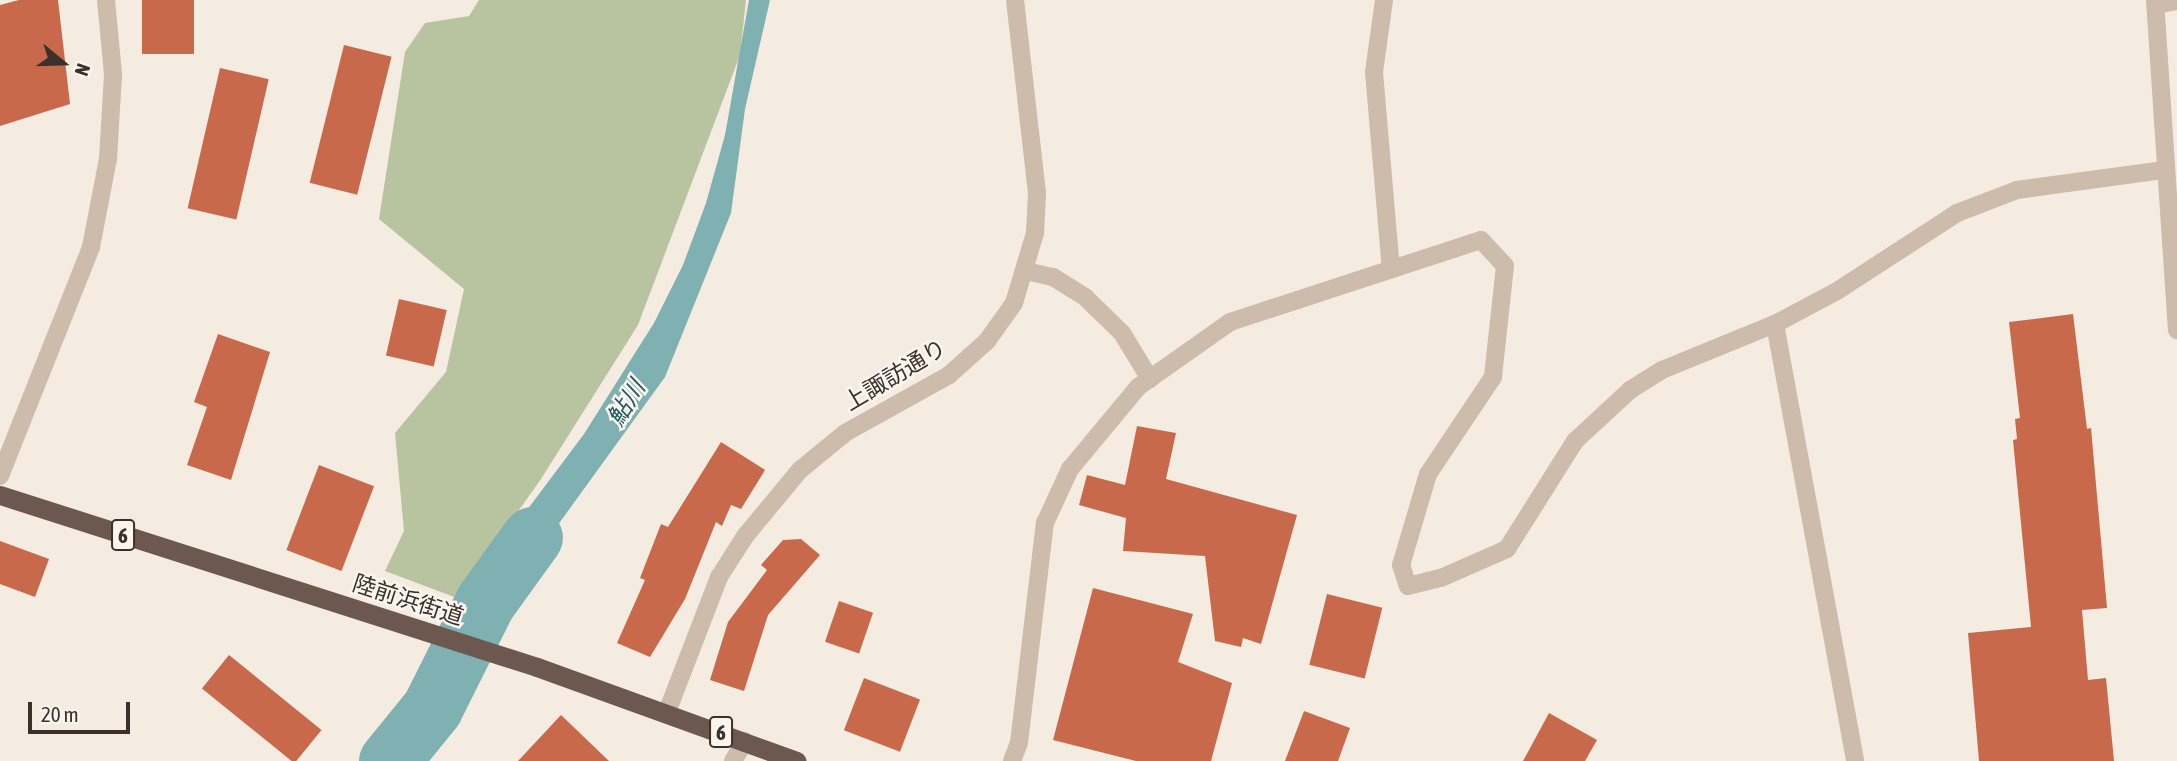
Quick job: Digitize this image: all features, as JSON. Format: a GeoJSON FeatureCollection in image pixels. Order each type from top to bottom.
{"type":"FeatureCollection","features":[{"type":"Feature","properties":{"kind":"highway","name":"陸前浜街道"},"geometry":{"type":"LineString","coordinates":[[0,495],[537,667],[797,761]]}},
{"type":"Feature","properties":{"kind":"street"},"geometry":{"type":"LineString","coordinates":[[0,477],[91,247],[108,159],[113,74],[106,0]]}},
{"type":"Feature","properties":{"kind":"street","name":"上諏訪通り"},"geometry":{"type":"LineString","coordinates":[[667,712],[719,577],[759,519],[800,470],[845,433],[949,375],[969,358],[1014,303],[1026,271],[1037,193],[1015,0]]}},
{"type":"Feature","properties":{"kind":"street"},"geometry":{"type":"LineString","coordinates":[[1384,0],[1374,72],[1391,269]]}},
{"type":"Feature","properties":{"kind":"street"},"geometry":{"type":"LineString","coordinates":[[2177,1],[2156,2],[2163,170],[2177,330]]}},
{"type":"Feature","properties":{"kind":"street"},"geometry":{"type":"LineString","coordinates":[[1012,761],[1019,743],[1045,523],[1070,470],[1138,387],[1230,322],[1481,240],[1505,266],[1493,377],[1428,474],[1401,565],[1408,586],[1441,578],[1507,549],[1576,441],[1630,390],[1662,370],[1775,324],[1837,291],[1957,213],[2017,190],[2163,170]]}},
{"type":"Feature","properties":{"kind":"street"},"geometry":{"type":"LineString","coordinates":[[1026,271],[1053,277],[1086,298],[1122,333],[1150,379]]}},
{"type":"Feature","properties":{"kind":"street"},"geometry":{"type":"LineString","coordinates":[[1775,324],[1855,761]]}},
{"type":"Feature","properties":{"kind":"street"},"geometry":{"type":"LineString","coordinates":[[733,761],[745,741]]}},
{"type":"Feature","properties":{"kind":"green space"},"geometry":{"type":"Polygon","coordinates":[[[479,0],[746,0],[740,55],[638,325],[541,479],[457,598],[385,571],[404,531],[395,433],[446,372],[464,289],[379,219],[405,52],[425,23],[469,16],[479,0]]]}},
{"type":"Feature","properties":{"kind":"water"},"geometry":{"type":"Polygon","coordinates":[[[749,0],[770,0],[745,109],[731,213],[665,377],[497,609],[461,598],[584,434],[654,323],[683,265],[706,203],[725,135],[749,0]]]}},
{"type":"Feature","properties":{"kind":"water"},"geometry":{"type":"Polygon","coordinates":[[[422,679],[462,692],[433,747],[417,761],[362,761],[422,679]]]}},
{"type":"Feature","properties":{"kind":"building"},"geometry":{"type":"Polygon","coordinates":[[[19,0],[58,0],[70,104],[0,126],[0,5],[19,0]]]}},
{"type":"Feature","properties":{"kind":"building"},"geometry":{"type":"Polygon","coordinates":[[[142,0],[194,0],[194,54],[142,54],[142,0]]]}},
{"type":"Feature","properties":{"kind":"building"},"geometry":{"type":"Polygon","coordinates":[[[344,45],[392,57],[357,195],[310,183],[344,45]]]}},
{"type":"Feature","properties":{"kind":"building"},"geometry":{"type":"Polygon","coordinates":[[[220,68],[269,79],[236,220],[188,208],[220,68]]]}},
{"type":"Feature","properties":{"kind":"building"},"geometry":{"type":"Polygon","coordinates":[[[399,299],[447,310],[434,367],[386,356],[399,299]]]}},
{"type":"Feature","properties":{"kind":"building"},"geometry":{"type":"Polygon","coordinates":[[[2073,314],[2087,429],[2091,428],[2107,608],[2082,610],[2088,680],[2106,678],[2114,761],[1979,761],[1968,633],[2031,627],[2013,440],[2017,439],[2015,419],[2020,418],[2009,322],[2073,314]]]}},
{"type":"Feature","properties":{"kind":"building"},"geometry":{"type":"Polygon","coordinates":[[[218,334],[270,352],[231,480],[187,465],[207,407],[194,402],[218,334]]]}},
{"type":"Feature","properties":{"kind":"building"},"geometry":{"type":"Polygon","coordinates":[[[1137,426],[1176,433],[1166,479],[1297,515],[1261,644],[1243,638],[1241,647],[1215,641],[1205,556],[1123,551],[1126,518],[1079,505],[1087,475],[1125,485],[1137,426]]]}},
{"type":"Feature","properties":{"kind":"building"},"geometry":{"type":"Polygon","coordinates":[[[721,442],[765,470],[741,509],[731,505],[722,526],[716,522],[685,599],[650,657],[617,643],[645,580],[640,578],[661,524],[668,527],[721,442]]]}},
{"type":"Feature","properties":{"kind":"building"},"geometry":{"type":"Polygon","coordinates":[[[319,465],[374,486],[341,571],[286,550],[319,465]]]}},
{"type":"Feature","properties":{"kind":"building"},"geometry":{"type":"Polygon","coordinates":[[[801,539],[820,555],[768,615],[744,691],[710,680],[728,622],[767,570],[761,565],[783,540],[801,539]]]}},
{"type":"Feature","properties":{"kind":"building"},"geometry":{"type":"Polygon","coordinates":[[[0,541],[49,559],[35,597],[0,584],[0,541]]]}},
{"type":"Feature","properties":{"kind":"building"},"geometry":{"type":"Polygon","coordinates":[[[1093,588],[1193,614],[1178,662],[1232,683],[1211,761],[1136,761],[1053,740],[1093,588]]]}},
{"type":"Feature","properties":{"kind":"building"},"geometry":{"type":"Polygon","coordinates":[[[1327,594],[1382,608],[1365,679],[1309,665],[1327,594]]]}},
{"type":"Feature","properties":{"kind":"building"},"geometry":{"type":"Polygon","coordinates":[[[839,601],[873,613],[859,653],[825,642],[839,601]]]}},
{"type":"Feature","properties":{"kind":"building"},"geometry":{"type":"Polygon","coordinates":[[[229,655],[321,730],[296,761],[292,761],[202,688],[229,655]]]}},
{"type":"Feature","properties":{"kind":"building"},"geometry":{"type":"Polygon","coordinates":[[[864,678],[920,700],[900,752],[844,730],[864,678]]]}},
{"type":"Feature","properties":{"kind":"building"},"geometry":{"type":"Polygon","coordinates":[[[1304,711],[1350,728],[1338,761],[1285,761],[1304,711]]]}},
{"type":"Feature","properties":{"kind":"building"},"geometry":{"type":"Polygon","coordinates":[[[1549,713],[1597,740],[1585,761],[1523,761],[1549,713]]]}},
{"type":"Feature","properties":{"kind":"building"},"geometry":{"type":"Polygon","coordinates":[[[561,715],[609,761],[518,761],[561,715]]]}},
{"type":"Feature","properties":{"kind":"waterway","name":"鮎川"},"geometry":{"type":"LineString","coordinates":[[389,761],[432,708],[485,602],[532,537]]}}]}
